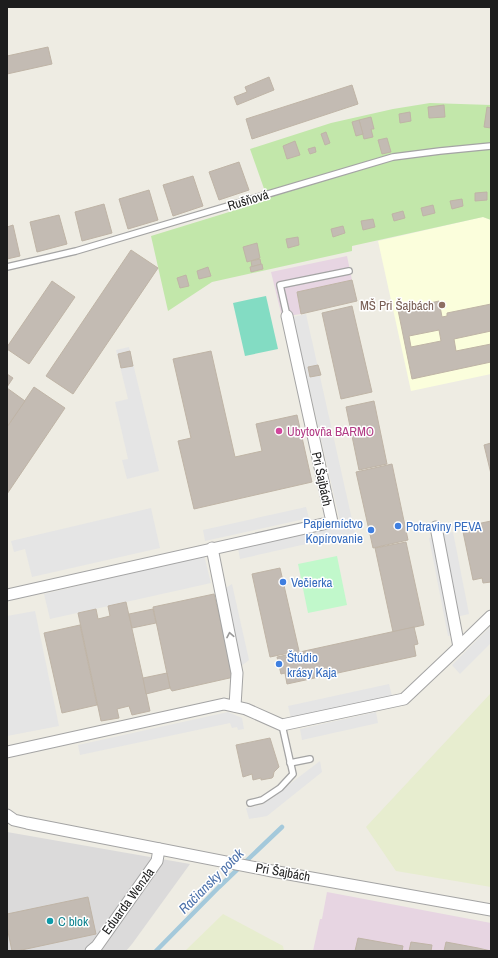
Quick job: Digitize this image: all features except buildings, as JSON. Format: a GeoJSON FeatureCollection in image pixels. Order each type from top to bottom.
{"type":"FeatureCollection","features":[{"type":"Feature","properties":{"kind":"street","name":"Pri Šajbách"},"geometry":{"type":"LineString","coordinates":[[7,595],[332,522],[287,316]]}},
{"type":"Feature","properties":{"kind":"street"},"geometry":{"type":"LineString","coordinates":[[436,527],[459,647]]}},
{"type":"Feature","properties":{"kind":"street"},"geometry":{"type":"LineString","coordinates":[[212,548],[237,673],[235,706]]}},
{"type":"Feature","properties":{"kind":"street"},"geometry":{"type":"LineString","coordinates":[[7,752],[224,704],[246,709],[282,725],[404,699],[491,616]]}},
{"type":"Feature","properties":{"kind":"street","name":"Pri Šajbách"},"geometry":{"type":"LineString","coordinates":[[9,818],[27,823],[272,871],[491,910]]}},
{"type":"Feature","properties":{"kind":"street","name":"Eduarda Wenzla"},"geometry":{"type":"LineString","coordinates":[[91,951],[157,861],[159,849]]}},
{"type":"Feature","properties":{"kind":"lane","name":"Rušňová"},"geometry":{"type":"LineString","coordinates":[[7,267],[76,251],[393,157],[491,146]]}},
{"type":"Feature","properties":{"kind":"lane"},"geometry":{"type":"LineString","coordinates":[[287,316],[280,285],[349,272]]}},
{"type":"Feature","properties":{"kind":"lane"},"geometry":{"type":"LineString","coordinates":[[250,803],[262,800],[280,788],[293,774],[282,725]]}},
{"type":"Feature","properties":{"kind":"lane"},"geometry":{"type":"LineString","coordinates":[[290,763],[310,760]]}},
{"type":"Feature","properties":{"kind":"shaded area","name":"MŠ Pri Šajbách"},"geometry":{"type":"Polygon","coordinates":[[[483,217],[491,220],[491,374],[411,391],[378,241],[483,217]]]}},
{"type":"Feature","properties":{"kind":"shaded area"},"geometry":{"type":"Polygon","coordinates":[[[347,256],[352,280],[297,292],[301,314],[282,317],[271,272],[347,256]]]}},
{"type":"Feature","properties":{"kind":"shaded area"},"geometry":{"type":"Polygon","coordinates":[[[306,314],[355,533],[240,559],[238,548],[341,526],[293,317],[306,314]]]}},
{"type":"Feature","properties":{"kind":"shaded area"},"geometry":{"type":"Polygon","coordinates":[[[129,347],[159,471],[127,479],[122,460],[128,459],[115,402],[128,399],[116,350],[129,347]]]}},
{"type":"Feature","properties":{"kind":"shaded area"},"geometry":{"type":"Polygon","coordinates":[[[306,507],[309,518],[205,541],[203,530],[306,507]]]}},
{"type":"Feature","properties":{"kind":"shaded area"},"geometry":{"type":"Polygon","coordinates":[[[151,508],[160,548],[32,577],[25,549],[14,552],[11,541],[151,508]]]}},
{"type":"Feature","properties":{"kind":"shaded area"},"geometry":{"type":"Polygon","coordinates":[[[453,532],[469,614],[456,617],[440,535],[453,532]]]}},
{"type":"Feature","properties":{"kind":"shaded area"},"geometry":{"type":"Polygon","coordinates":[[[434,537],[453,635],[448,636],[429,538],[434,537]]]}},
{"type":"Feature","properties":{"kind":"shaded area"},"geometry":{"type":"Polygon","coordinates":[[[204,555],[211,583],[50,619],[44,594],[204,555]]]}},
{"type":"Feature","properties":{"kind":"shaded area"},"geometry":{"type":"Polygon","coordinates":[[[232,584],[249,660],[240,667],[223,590],[232,584]]]}},
{"type":"Feature","properties":{"kind":"shaded area"},"geometry":{"type":"Polygon","coordinates":[[[35,611],[59,726],[7,736],[7,616],[35,611]]]}},
{"type":"Feature","properties":{"kind":"shaded area"},"geometry":{"type":"Polygon","coordinates":[[[491,626],[491,643],[460,674],[452,665],[491,626]]]}},
{"type":"Feature","properties":{"kind":"shaded area"},"geometry":{"type":"Polygon","coordinates":[[[389,684],[392,696],[291,718],[288,706],[389,684]]]}},
{"type":"Feature","properties":{"kind":"shaded area"},"geometry":{"type":"Polygon","coordinates":[[[491,693],[491,887],[396,871],[366,827],[491,693]]]}},
{"type":"Feature","properties":{"kind":"shaded area"},"geometry":{"type":"Polygon","coordinates":[[[228,712],[242,718],[244,729],[238,730],[237,727],[232,728],[230,723],[80,755],[78,745],[228,712]]]}},
{"type":"Feature","properties":{"kind":"shaded area"},"geometry":{"type":"Polygon","coordinates":[[[376,712],[378,723],[302,740],[300,729],[376,712]]]}},
{"type":"Feature","properties":{"kind":"shaded area"},"geometry":{"type":"Polygon","coordinates":[[[320,761],[322,772],[267,816],[249,819],[246,808],[262,805],[320,761]]]}},
{"type":"Feature","properties":{"kind":"shaded area"},"geometry":{"type":"Polygon","coordinates":[[[7,832],[190,864],[126,951],[7,951],[7,832]]]}},
{"type":"Feature","properties":{"kind":"shaded area"},"geometry":{"type":"Polygon","coordinates":[[[327,892],[491,923],[491,951],[313,951],[320,919],[322,919],[327,892]]]}},
{"type":"Feature","properties":{"kind":"shaded area"},"geometry":{"type":"Polygon","coordinates":[[[223,914],[283,946],[284,951],[185,951],[223,914]]]}},
{"type":"Feature","properties":{"kind":"green space"},"geometry":{"type":"Polygon","coordinates":[[[430,103],[491,105],[491,220],[483,217],[352,246],[352,251],[212,282],[168,311],[151,236],[268,200],[250,149],[331,123],[393,109],[430,103]]]}},
{"type":"Feature","properties":{"kind":"green space"},"geometry":{"type":"Polygon","coordinates":[[[266,296],[278,349],[245,356],[233,303],[266,296]]]}},
{"type":"Feature","properties":{"kind":"green space"},"geometry":{"type":"Polygon","coordinates":[[[337,556],[347,605],[308,613],[298,564],[337,556]]]}},
{"type":"Feature","properties":{"kind":"waterway","name":"Račiansky potok"},"geometry":{"type":"LineString","coordinates":[[156,951],[219,887],[282,827]]}},
{"type":"Feature","properties":{"kind":"place","name":"MŠ Pri Šajbách"},"geometry":{"type":"Point","coordinates":[442,305]}},
{"type":"Feature","properties":{"kind":"place","name":"Ubytovňa BARMO"},"geometry":{"type":"Point","coordinates":[279,431]}},
{"type":"Feature","properties":{"kind":"place","name":"Potraviny PEVA"},"geometry":{"type":"Point","coordinates":[398,526]}},
{"type":"Feature","properties":{"kind":"place","name":"Papierníctvo Kopírovanie"},"geometry":{"type":"Point","coordinates":[371,530]}},
{"type":"Feature","properties":{"kind":"place","name":"Večierka"},"geometry":{"type":"Point","coordinates":[283,582]}},
{"type":"Feature","properties":{"kind":"place","name":"Štúdio krásy Kaja"},"geometry":{"type":"Point","coordinates":[279,664]}},
{"type":"Feature","properties":{"kind":"place","name":"C blok"},"geometry":{"type":"Point","coordinates":[50,921]}}]}
